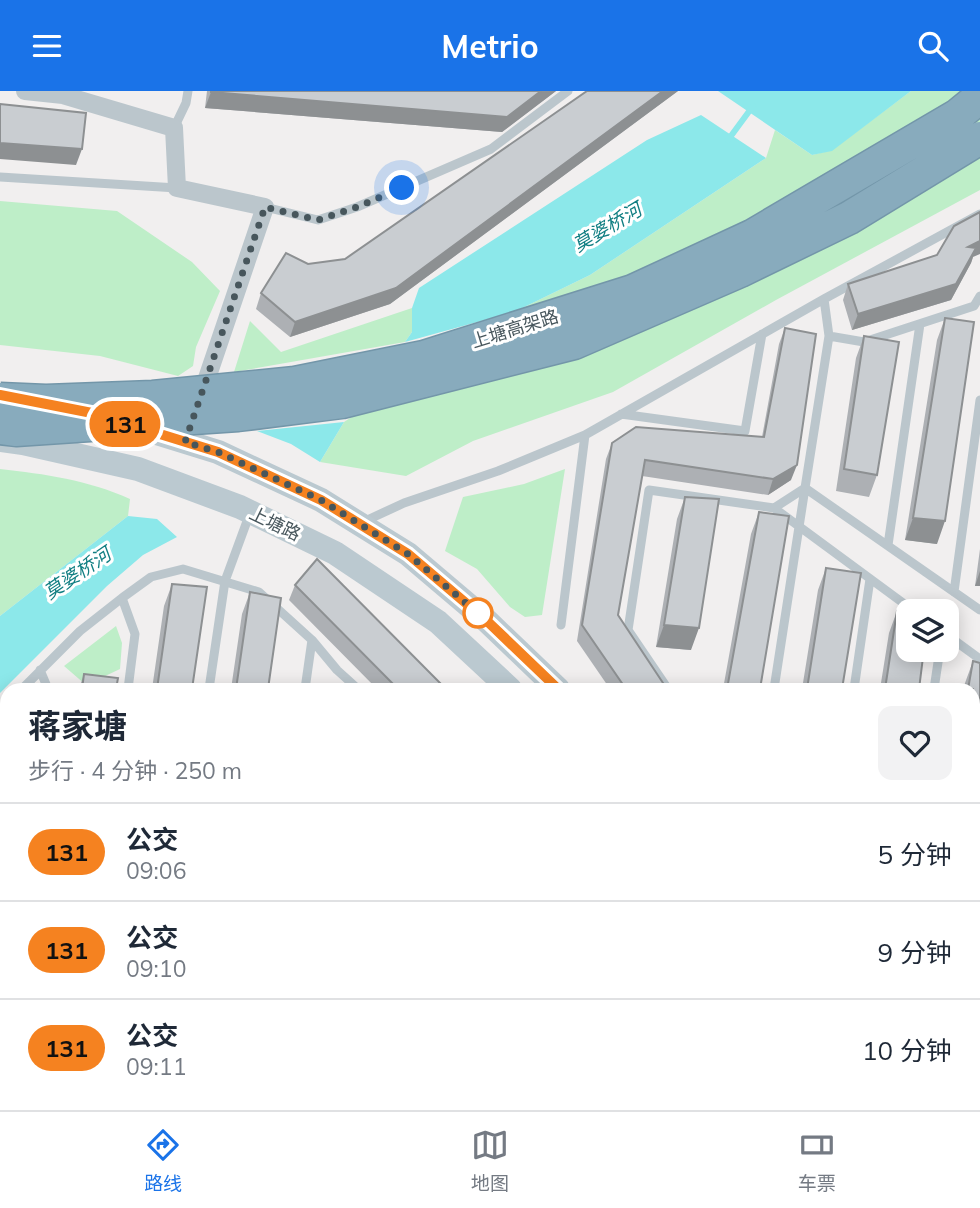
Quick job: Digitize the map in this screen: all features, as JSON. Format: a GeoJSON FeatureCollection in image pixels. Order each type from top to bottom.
{"type":"FeatureCollection","features":[{"type":"Feature","properties":{"kind":"highway","name":"上塘高架路"},"geometry":{"type":"LineString","coordinates":[[0,397],[46,401],[153,397],[295,383],[424,357],[531,325],[633,291],[752,236],[934,129],[980,97]]}},
{"type":"Feature","properties":{"kind":"highway","name":"上塘高架路"},"geometry":{"type":"LineString","coordinates":[[0,428],[29,429],[174,420],[342,402],[574,343],[740,271],[849,218],[980,138]]}},
{"type":"Feature","properties":{"kind":"main road"},"geometry":{"type":"LineString","coordinates":[[0,397],[92,413],[218,452],[321,500],[418,562],[487,621],[552,683]]}},
{"type":"Feature","properties":{"kind":"main road","name":"上塘路"},"geometry":{"type":"LineString","coordinates":[[0,440],[138,469],[251,512],[335,553],[438,622],[504,683]]}},
{"type":"Feature","properties":{"kind":"street"},"geometry":{"type":"LineString","coordinates":[[26,91],[63,93],[174,128],[177,188],[265,207],[185,442]]}},
{"type":"Feature","properties":{"kind":"lane"},"geometry":{"type":"LineString","coordinates":[[174,128],[186,103],[188,91]]}},
{"type":"Feature","properties":{"kind":"lane"},"geometry":{"type":"LineString","coordinates":[[265,207],[318,220],[357,207],[491,149],[568,91]]}},
{"type":"Feature","properties":{"kind":"lane"},"geometry":{"type":"LineString","coordinates":[[0,177],[177,188]]}},
{"type":"Feature","properties":{"kind":"lane"},"geometry":{"type":"LineString","coordinates":[[359,524],[404,503],[498,471],[585,435],[980,214]]}},
{"type":"Feature","properties":{"kind":"lane"},"geometry":{"type":"LineString","coordinates":[[829,336],[864,342],[974,306],[980,296]]}},
{"type":"Feature","properties":{"kind":"lane"},"geometry":{"type":"LineString","coordinates":[[775,683],[829,336],[824,299]]}},
{"type":"Feature","properties":{"kind":"lane"},"geometry":{"type":"LineString","coordinates":[[888,545],[920,324]]}},
{"type":"Feature","properties":{"kind":"lane"},"geometry":{"type":"LineString","coordinates":[[621,414],[745,431],[762,334]]}},
{"type":"Feature","properties":{"kind":"lane"},"geometry":{"type":"LineString","coordinates":[[954,592],[980,400]]}},
{"type":"Feature","properties":{"kind":"lane"},"geometry":{"type":"LineString","coordinates":[[561,625],[585,435]]}},
{"type":"Feature","properties":{"kind":"lane"},"geometry":{"type":"LineString","coordinates":[[805,488],[980,610]]}},
{"type":"Feature","properties":{"kind":"lane"},"geometry":{"type":"LineString","coordinates":[[774,508],[805,488]]}},
{"type":"Feature","properties":{"kind":"lane"},"geometry":{"type":"LineString","coordinates":[[664,683],[628,630],[649,490],[774,508],[898,599]]}},
{"type":"Feature","properties":{"kind":"lane"},"geometry":{"type":"LineString","coordinates":[[209,683],[225,581],[251,512]]}},
{"type":"Feature","properties":{"kind":"lane"},"geometry":{"type":"LineString","coordinates":[[28,683],[80,631],[122,597],[151,577],[183,569],[259,592],[312,640],[351,683]]}},
{"type":"Feature","properties":{"kind":"lane"},"geometry":{"type":"LineString","coordinates":[[855,683],[870,579]]}},
{"type":"Feature","properties":{"kind":"lane"},"geometry":{"type":"LineString","coordinates":[[122,597],[135,633],[129,683]]}},
{"type":"Feature","properties":{"kind":"lane"},"geometry":{"type":"LineString","coordinates":[[306,683],[312,640]]}},
{"type":"Feature","properties":{"kind":"lane"},"geometry":{"type":"LineString","coordinates":[[959,644],[980,659]]}},
{"type":"Feature","properties":{"kind":"lane"},"geometry":{"type":"LineString","coordinates":[[935,683],[938,662]]}},
{"type":"Feature","properties":{"kind":"lane"},"geometry":{"type":"LineString","coordinates":[[40,670],[45,683]]}},
{"type":"Feature","properties":{"kind":"green space"},"geometry":{"type":"Polygon","coordinates":[[[911,91],[980,91],[980,190],[613,392],[473,441],[406,476],[320,462],[344,422],[514,312],[590,275],[766,158],[775,130],[812,155],[832,150],[911,91]]]}},
{"type":"Feature","properties":{"kind":"green space"},"geometry":{"type":"Polygon","coordinates":[[[0,201],[117,211],[192,262],[220,291],[196,347],[193,366],[178,376],[100,356],[0,345],[0,201]]]}},
{"type":"Feature","properties":{"kind":"green space"},"geometry":{"type":"Polygon","coordinates":[[[412,308],[412,332],[405,342],[234,372],[250,321],[281,352],[412,308]]]}},
{"type":"Feature","properties":{"kind":"green space"},"geometry":{"type":"Polygon","coordinates":[[[0,469],[82,482],[130,499],[128,516],[0,616],[0,469]]]}},
{"type":"Feature","properties":{"kind":"green space"},"geometry":{"type":"Polygon","coordinates":[[[565,469],[542,615],[525,617],[510,607],[477,569],[445,551],[463,497],[524,484],[565,469]]]}},
{"type":"Feature","properties":{"kind":"green space"},"geometry":{"type":"Polygon","coordinates":[[[116,626],[122,643],[120,669],[90,683],[84,683],[64,666],[116,626]]]}},
{"type":"Feature","properties":{"kind":"water"},"geometry":{"type":"Polygon","coordinates":[[[718,91],[911,91],[832,151],[812,155],[718,91]]]}},
{"type":"Feature","properties":{"kind":"water"},"geometry":{"type":"Polygon","coordinates":[[[701,115],[766,158],[590,275],[514,312],[405,342],[412,332],[412,308],[419,288],[647,140],[701,115]]]}},
{"type":"Feature","properties":{"kind":"water"},"geometry":{"type":"Polygon","coordinates":[[[344,422],[320,462],[291,444],[257,431],[344,422]]]}},
{"type":"Feature","properties":{"kind":"water"},"geometry":{"type":"Polygon","coordinates":[[[128,516],[157,519],[177,537],[143,555],[107,586],[10,683],[0,683],[0,616],[128,516]]]}},
{"type":"Feature","properties":{"kind":"building"},"geometry":{"type":"Polygon","coordinates":[[[211,91],[541,91],[507,117],[211,91]]]}},
{"type":"Feature","properties":{"kind":"building"},"geometry":{"type":"Polygon","coordinates":[[[587,91],[663,91],[396,288],[295,322],[261,293],[286,253],[308,264],[345,259],[587,91]]]}},
{"type":"Feature","properties":{"kind":"building"},"geometry":{"type":"Polygon","coordinates":[[[0,104],[86,113],[82,149],[0,143],[0,104]]]}},
{"type":"Feature","properties":{"kind":"building"},"geometry":{"type":"Polygon","coordinates":[[[980,212],[980,241],[968,247],[976,248],[956,284],[858,314],[848,284],[937,255],[954,226],[980,212]]]}},
{"type":"Feature","properties":{"kind":"building"},"geometry":{"type":"Polygon","coordinates":[[[945,318],[974,322],[945,521],[913,518],[945,318]]]}},
{"type":"Feature","properties":{"kind":"building"},"geometry":{"type":"Polygon","coordinates":[[[785,328],[816,334],[797,465],[773,479],[645,460],[618,615],[663,683],[622,683],[582,625],[612,443],[636,427],[764,437],[785,328]]]}},
{"type":"Feature","properties":{"kind":"building"},"geometry":{"type":"Polygon","coordinates":[[[864,336],[899,342],[877,475],[844,469],[864,336]]]}},
{"type":"Feature","properties":{"kind":"building"},"geometry":{"type":"Polygon","coordinates":[[[685,497],[719,499],[699,628],[664,625],[685,497]]]}},
{"type":"Feature","properties":{"kind":"building"},"geometry":{"type":"Polygon","coordinates":[[[759,512],[789,516],[761,683],[728,683],[759,512]]]}},
{"type":"Feature","properties":{"kind":"building"},"geometry":{"type":"Polygon","coordinates":[[[317,559],[440,683],[392,683],[295,585],[317,559]]]}},
{"type":"Feature","properties":{"kind":"building"},"geometry":{"type":"Polygon","coordinates":[[[826,568],[861,573],[843,683],[808,683],[826,568]]]}},
{"type":"Feature","properties":{"kind":"building"},"geometry":{"type":"Polygon","coordinates":[[[172,584],[207,587],[193,683],[158,683],[172,584]]]}},
{"type":"Feature","properties":{"kind":"building"},"geometry":{"type":"Polygon","coordinates":[[[250,592],[281,598],[269,683],[237,683],[250,592]]]}},
{"type":"Feature","properties":{"kind":"building"},"geometry":{"type":"Polygon","coordinates":[[[896,618],[896,662],[922,662],[920,683],[886,683],[896,618]]]}},
{"type":"Feature","properties":{"kind":"building"},"geometry":{"type":"Polygon","coordinates":[[[973,661],[980,663],[980,683],[969,683],[973,661]]]}},
{"type":"Feature","properties":{"kind":"building"},"geometry":{"type":"Polygon","coordinates":[[[84,674],[118,678],[117,683],[83,683],[84,674]]]}},
{"type":"Feature","properties":{"kind":"waterway","name":"莫婆桥河"},"geometry":{"type":"LineString","coordinates":[[728,140],[753,106]]}},
{"type":"Feature","properties":{"kind":"bus line","name":"131"},"geometry":{"type":"LineString","coordinates":[[0,395],[92,413],[218,452],[321,500],[408,554],[487,621],[552,683]]}},
{"type":"Feature","properties":{"kind":"route"},"geometry":{"type":"LineString","coordinates":[[402,188],[318,220],[265,207],[185,442],[218,452],[321,500],[408,554],[487,621],[478,613]]}}]}
